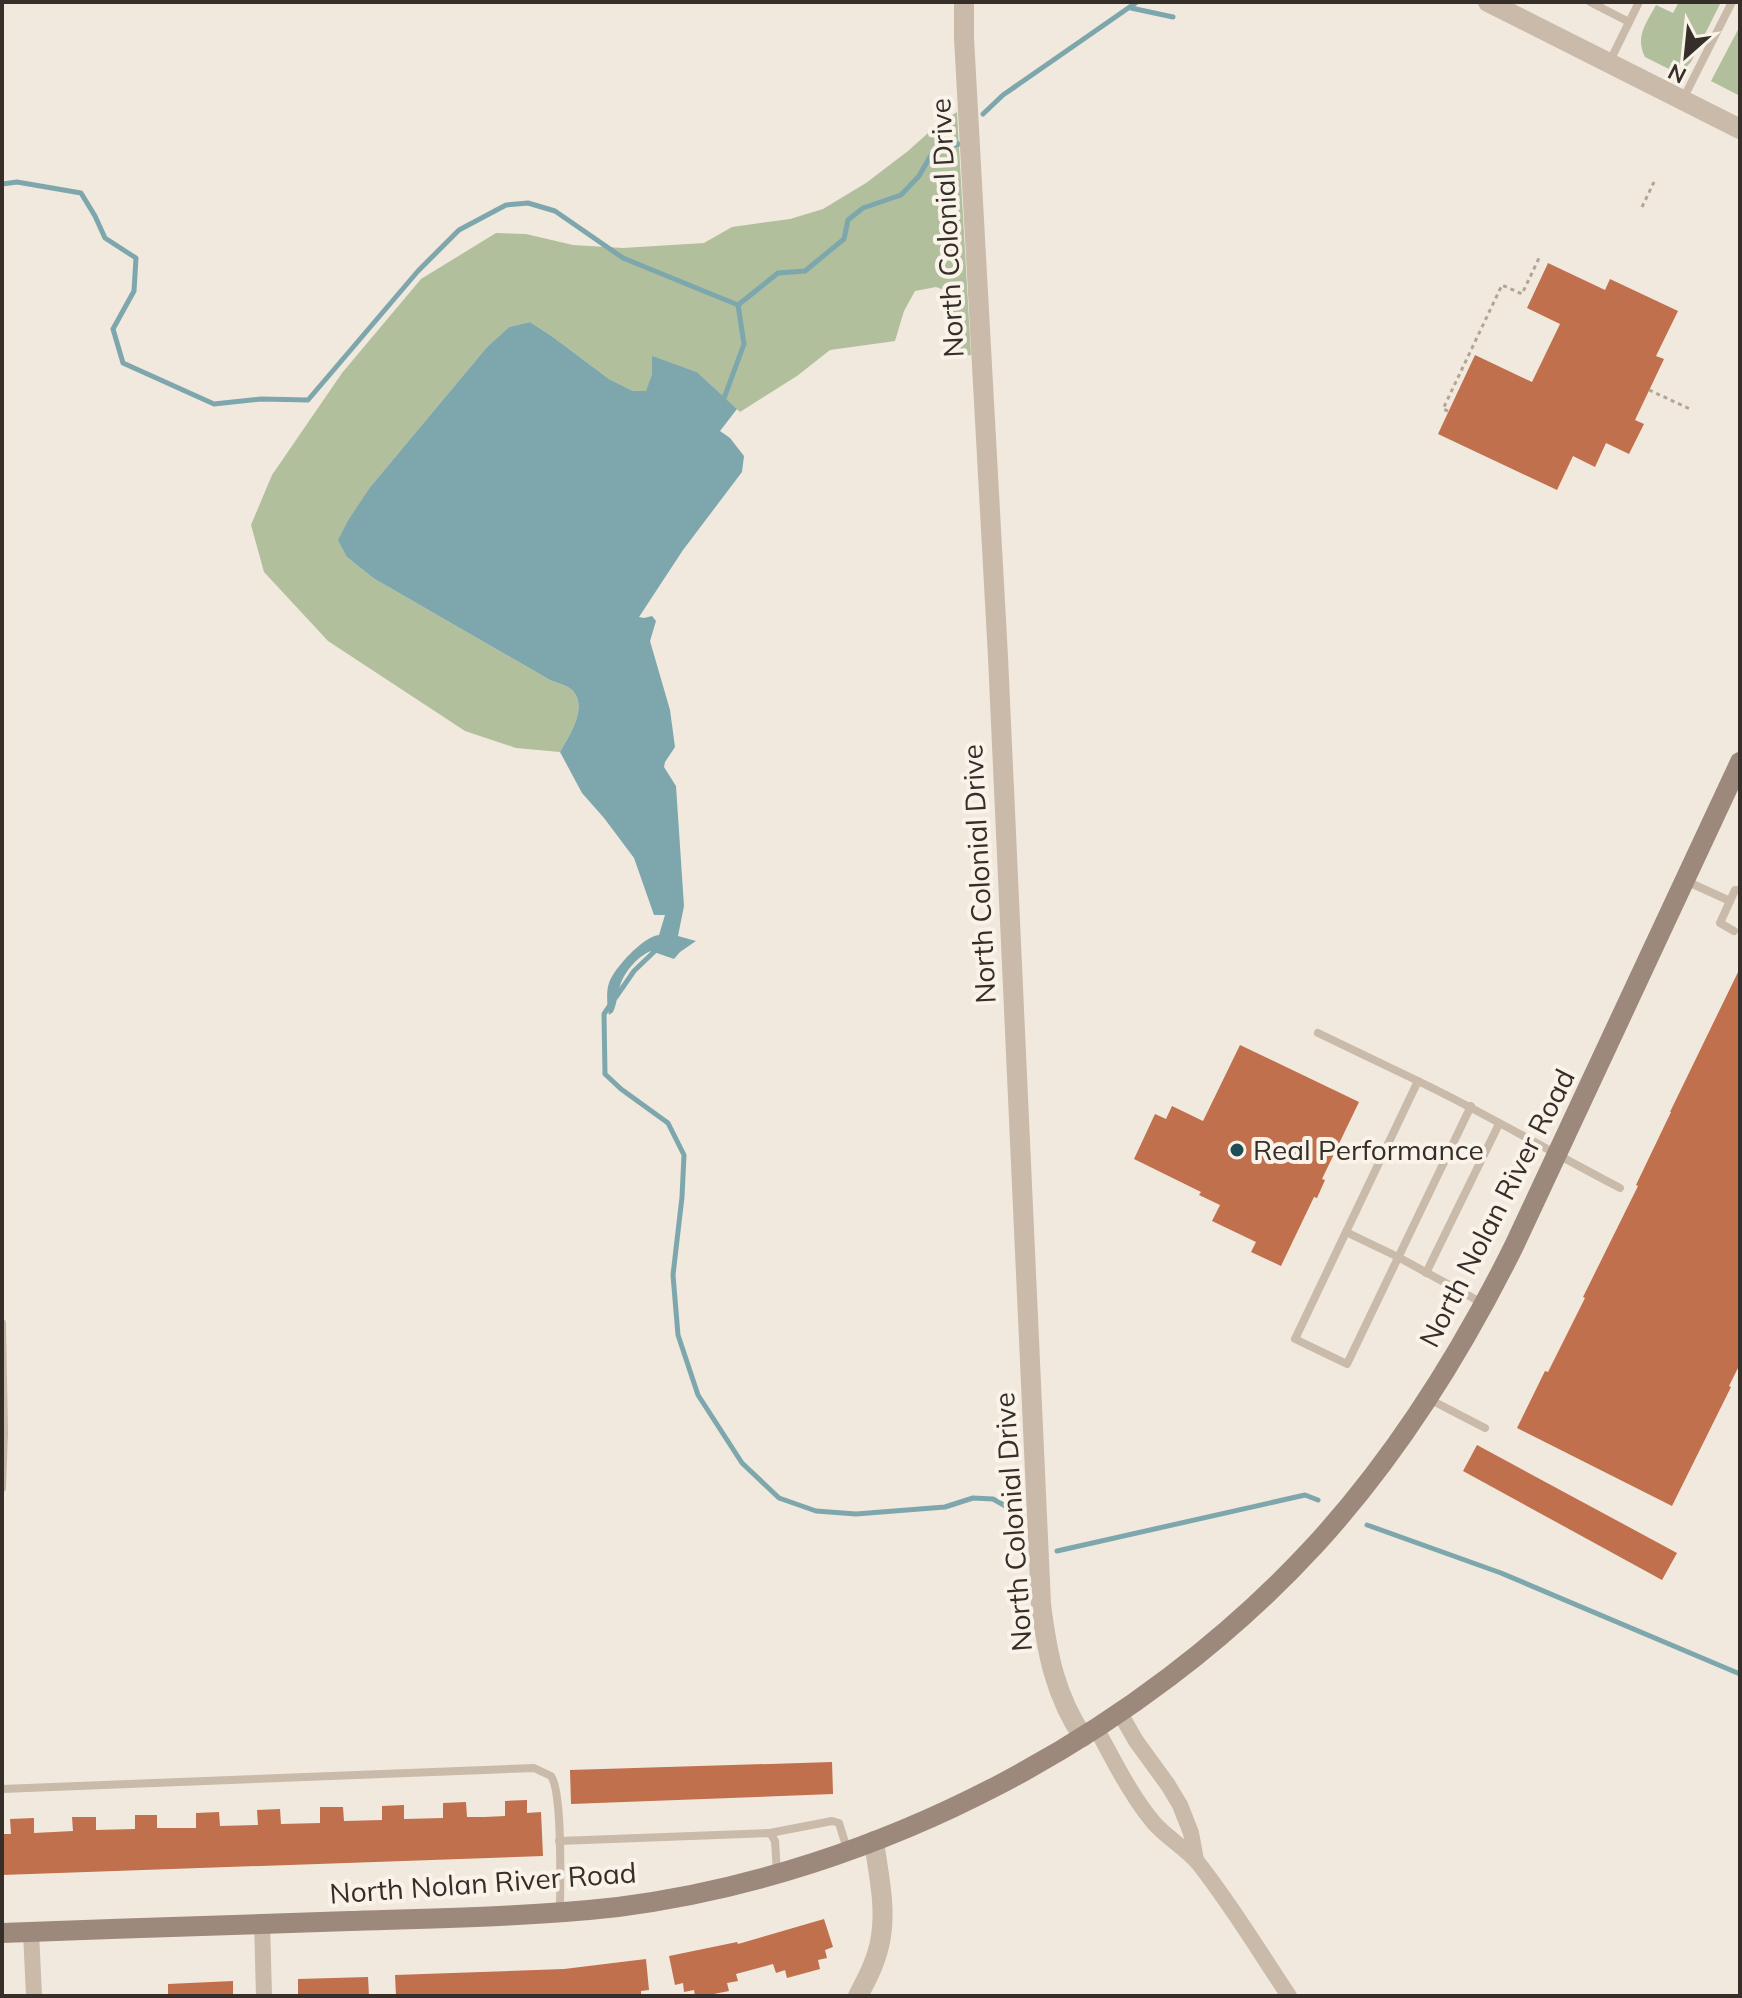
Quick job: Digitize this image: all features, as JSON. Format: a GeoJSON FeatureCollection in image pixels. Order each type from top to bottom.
{"type":"FeatureCollection","features":[{"type":"Feature","properties":{"kind":"main road","name":"North Nolan River Road"},"geometry":{"type":"LineString","coordinates":[[2,1933],[490,1916],[620,1906],[683,1895],[777,1873],[874,1841],[975,1797],[1120,1713],[1203,1651],[1308,1552],[1374,1473],[1460,1349],[1557,1154],[1740,762]]}},
{"type":"Feature","properties":{"kind":"street","name":"North Colonial Drive"},"geometry":{"type":"LineString","coordinates":[[964,2],[999,672],[1041,1604],[1052,1668],[1062,1701],[1090,1732]]}},
{"type":"Feature","properties":{"kind":"street"},"geometry":{"type":"LineString","coordinates":[[1488,2],[1740,129]]}},
{"type":"Feature","properties":{"kind":"street"},"geometry":{"type":"LineString","coordinates":[[1120,1713],[1180,1805],[1191,1833],[1196,1860]]}},
{"type":"Feature","properties":{"kind":"street"},"geometry":{"type":"LineString","coordinates":[[1090,1732],[1151,1820],[1196,1860],[1231,1905],[1289,1996]]}},
{"type":"Feature","properties":{"kind":"street"},"geometry":{"type":"LineString","coordinates":[[858,1996],[872,1969],[881,1937],[882,1903],[874,1841]]}},
{"type":"Feature","properties":{"kind":"street"},"geometry":{"type":"LineString","coordinates":[[262,1923],[264,1996]]}},
{"type":"Feature","properties":{"kind":"street"},"geometry":{"type":"LineString","coordinates":[[31,1932],[34,1996]]}},
{"type":"Feature","properties":{"kind":"lane"},"geometry":{"type":"LineString","coordinates":[[1590,2],[1629,22]]}},
{"type":"Feature","properties":{"kind":"lane"},"geometry":{"type":"LineString","coordinates":[[1609,63],[1639,2]]}},
{"type":"Feature","properties":{"kind":"lane"},"geometry":{"type":"LineString","coordinates":[[1683,100],[1732,2]]}},
{"type":"Feature","properties":{"kind":"lane"},"geometry":{"type":"LineString","coordinates":[[1685,880],[1730,901]]}},
{"type":"Feature","properties":{"kind":"lane"},"geometry":{"type":"LineString","coordinates":[[1734,931],[1720,923],[1735,890],[1740,890]]}},
{"type":"Feature","properties":{"kind":"lane"},"geometry":{"type":"LineString","coordinates":[[1318,1033],[1471,1106],[1617,1186]]}},
{"type":"Feature","properties":{"kind":"lane"},"geometry":{"type":"LineString","coordinates":[[1418,1081],[1295,1339],[1334,1358],[1347,1364],[1471,1106]]}},
{"type":"Feature","properties":{"kind":"lane"},"geometry":{"type":"LineString","coordinates":[[1426,1273],[1499,1124]]}},
{"type":"Feature","properties":{"kind":"lane"},"geometry":{"type":"LineString","coordinates":[[1346,1232],[1485,1304]]}},
{"type":"Feature","properties":{"kind":"lane"},"geometry":{"type":"LineString","coordinates":[[2,1323],[2,1488]]}},
{"type":"Feature","properties":{"kind":"lane"},"geometry":{"type":"LineString","coordinates":[[1428,1398],[1485,1428]]}},
{"type":"Feature","properties":{"kind":"lane"},"geometry":{"type":"LineString","coordinates":[[2,1789],[534,1768],[551,1776],[557,1790],[560,1912]]}},
{"type":"Feature","properties":{"kind":"lane"},"geometry":{"type":"LineString","coordinates":[[559,1841],[770,1833],[832,1821],[839,1823],[847,1850]]}},
{"type":"Feature","properties":{"kind":"lane"},"geometry":{"type":"LineString","coordinates":[[770,1833],[775,1841],[777,1873]]}},
{"type":"Feature","properties":{"kind":"path"},"geometry":{"type":"LineString","coordinates":[[1642,207],[1654,182]]}},
{"type":"Feature","properties":{"kind":"path"},"geometry":{"type":"LineString","coordinates":[[1643,190],[1649,193]]}},
{"type":"Feature","properties":{"kind":"path"},"geometry":{"type":"LineString","coordinates":[[1448,411],[1443,409],[1502,285],[1522,294],[1540,256]]}},
{"type":"Feature","properties":{"kind":"path"},"geometry":{"type":"LineString","coordinates":[[1649,390],[1690,409]]}},
{"type":"Feature","properties":{"kind":"green space"},"geometry":{"type":"Polygon","coordinates":[[[1679,2],[1721,2],[1691,62],[1675,72],[1645,57],[1641,36],[1656,5],[1673,13],[1679,2]]]}},
{"type":"Feature","properties":{"kind":"green space"},"geometry":{"type":"Polygon","coordinates":[[[1740,26],[1740,96],[1711,81],[1740,26]]]}},
{"type":"Feature","properties":{"kind":"green space"},"geometry":{"type":"Polygon","coordinates":[[[957,112],[971,355],[958,357],[957,332],[947,291],[936,287],[915,291],[904,311],[895,341],[830,350],[797,376],[740,412],[697,372],[653,357],[646,392],[633,391],[609,379],[530,322],[509,327],[487,347],[371,486],[347,557],[373,578],[550,680],[571,689],[579,705],[578,714],[560,752],[516,748],[465,731],[328,641],[264,572],[251,525],[272,475],[342,373],[421,279],[496,233],[526,234],[573,245],[623,248],[704,243],[732,227],[790,219],[823,209],[866,183],[957,112]]]}},
{"type":"Feature","properties":{"kind":"water"},"geometry":{"type":"Polygon","coordinates":[[[530,322],[609,379],[633,391],[646,391],[652,374],[652,356],[697,372],[737,409],[720,431],[744,456],[742,472],[683,550],[639,617],[652,616],[656,621],[650,641],[670,710],[675,747],[664,767],[676,786],[684,906],[678,936],[696,941],[674,959],[651,951],[646,953],[628,970],[613,1012],[609,1015],[607,990],[612,977],[638,947],[659,935],[665,915],[654,915],[634,858],[582,793],[560,752],[576,722],[577,698],[568,687],[550,680],[373,578],[347,557],[338,540],[371,486],[487,347],[509,327],[530,322]]]}},
{"type":"Feature","properties":{"kind":"building"},"geometry":{"type":"Polygon","coordinates":[[[1548,263],[1605,290],[1610,279],[1678,311],[1656,356],[1664,359],[1635,420],[1644,424],[1629,454],[1606,443],[1595,467],[1573,456],[1557,490],[1438,434],[1475,355],[1532,382],[1560,324],[1527,308],[1548,263]]]}},
{"type":"Feature","properties":{"kind":"building"},"geometry":{"type":"Polygon","coordinates":[[[1740,968],[1740,1364],[1672,1506],[1517,1428],[1585,1298],[1740,968]]]}},
{"type":"Feature","properties":{"kind":"building","name":"Real Performance"},"geometry":{"type":"Polygon","coordinates":[[[1240,1045],[1359,1102],[1322,1179],[1325,1180],[1317,1198],[1314,1197],[1281,1266],[1251,1252],[1256,1242],[1212,1221],[1220,1205],[1199,1195],[1201,1192],[1134,1159],[1155,1114],[1166,1119],[1172,1106],[1203,1121],[1240,1045]]]}},
{"type":"Feature","properties":{"kind":"building"},"geometry":{"type":"Polygon","coordinates":[[[1477,1445],[1677,1553],[1662,1580],[1463,1471],[1477,1445]]]}},
{"type":"Feature","properties":{"kind":"building"},"geometry":{"type":"Polygon","coordinates":[[[832,1762],[833,1794],[571,1804],[570,1770],[832,1762]]]}},
{"type":"Feature","properties":{"kind":"building"},"geometry":{"type":"Polygon","coordinates":[[[527,1800],[527,1813],[541,1812],[543,1856],[2,1875],[2,1834],[11,1834],[10,1819],[34,1818],[34,1833],[73,1831],[72,1817],[96,1817],[96,1830],[135,1829],[135,1815],[157,1815],[157,1828],[196,1828],[196,1813],[219,1812],[220,1826],[258,1825],[257,1810],[280,1809],[281,1824],[320,1823],[320,1807],[343,1807],[344,1821],[382,1820],[382,1806],[404,1805],[404,1819],[443,1818],[443,1803],[466,1802],[467,1817],[485,1817],[505,1816],[505,1801],[527,1800]]]}},
{"type":"Feature","properties":{"kind":"building"},"geometry":{"type":"Polygon","coordinates":[[[824,1919],[833,1947],[825,1950],[827,1958],[818,1960],[820,1969],[787,1978],[785,1970],[776,1973],[773,1964],[736,1974],[738,1981],[727,1983],[729,1991],[704,1996],[695,1996],[694,1990],[684,1992],[683,1983],[675,1985],[669,1956],[738,1944],[824,1919]]]}},
{"type":"Feature","properties":{"kind":"building"},"geometry":{"type":"Polygon","coordinates":[[[646,1959],[649,1990],[641,1991],[641,1996],[396,1996],[395,1975],[564,1969],[646,1959]]]}},
{"type":"Feature","properties":{"kind":"building"},"geometry":{"type":"Polygon","coordinates":[[[368,1977],[369,1996],[298,1996],[298,1979],[368,1977]]]}},
{"type":"Feature","properties":{"kind":"building"},"geometry":{"type":"Polygon","coordinates":[[[233,1981],[233,1996],[168,1996],[168,1984],[233,1981]]]}},
{"type":"Feature","properties":{"kind":"waterway"},"geometry":{"type":"LineString","coordinates":[[983,114],[1003,95],[1137,2]]}},
{"type":"Feature","properties":{"kind":"waterway"},"geometry":{"type":"LineString","coordinates":[[1131,8],[1173,17]]}},
{"type":"Feature","properties":{"kind":"waterway"},"geometry":{"type":"LineString","coordinates":[[2,184],[17,182],[81,193],[105,238],[136,258],[134,291],[113,329],[123,363],[214,404],[261,399],[308,400],[418,271],[459,230],[506,205],[528,203],[555,211],[623,258],[738,305],[778,273],[805,271],[844,239],[848,220],[863,208],[901,195],[919,176],[934,150],[959,144]]}},
{"type":"Feature","properties":{"kind":"waterway"},"geometry":{"type":"LineString","coordinates":[[723,401],[744,344],[738,305]]}},
{"type":"Feature","properties":{"kind":"waterway"},"geometry":{"type":"LineString","coordinates":[[616,997],[634,971],[659,947]]}},
{"type":"Feature","properties":{"kind":"waterway"},"geometry":{"type":"LineString","coordinates":[[610,1005],[604,1014],[605,1074],[668,1123],[684,1155],[673,1275],[678,1335],[698,1395],[742,1463],[779,1498],[816,1511],[856,1514],[945,1507],[973,1498],[993,1499],[1023,1516]]}},
{"type":"Feature","properties":{"kind":"waterway"},"geometry":{"type":"LineString","coordinates":[[1057,1551],[1305,1495],[1318,1500]]}},
{"type":"Feature","properties":{"kind":"waterway"},"geometry":{"type":"LineString","coordinates":[[1367,1525],[1501,1573],[1740,1674]]}},
{"type":"Feature","properties":{"kind":"place","name":"Real Performance"},"geometry":{"type":"Point","coordinates":[1237,1150]}}]}
